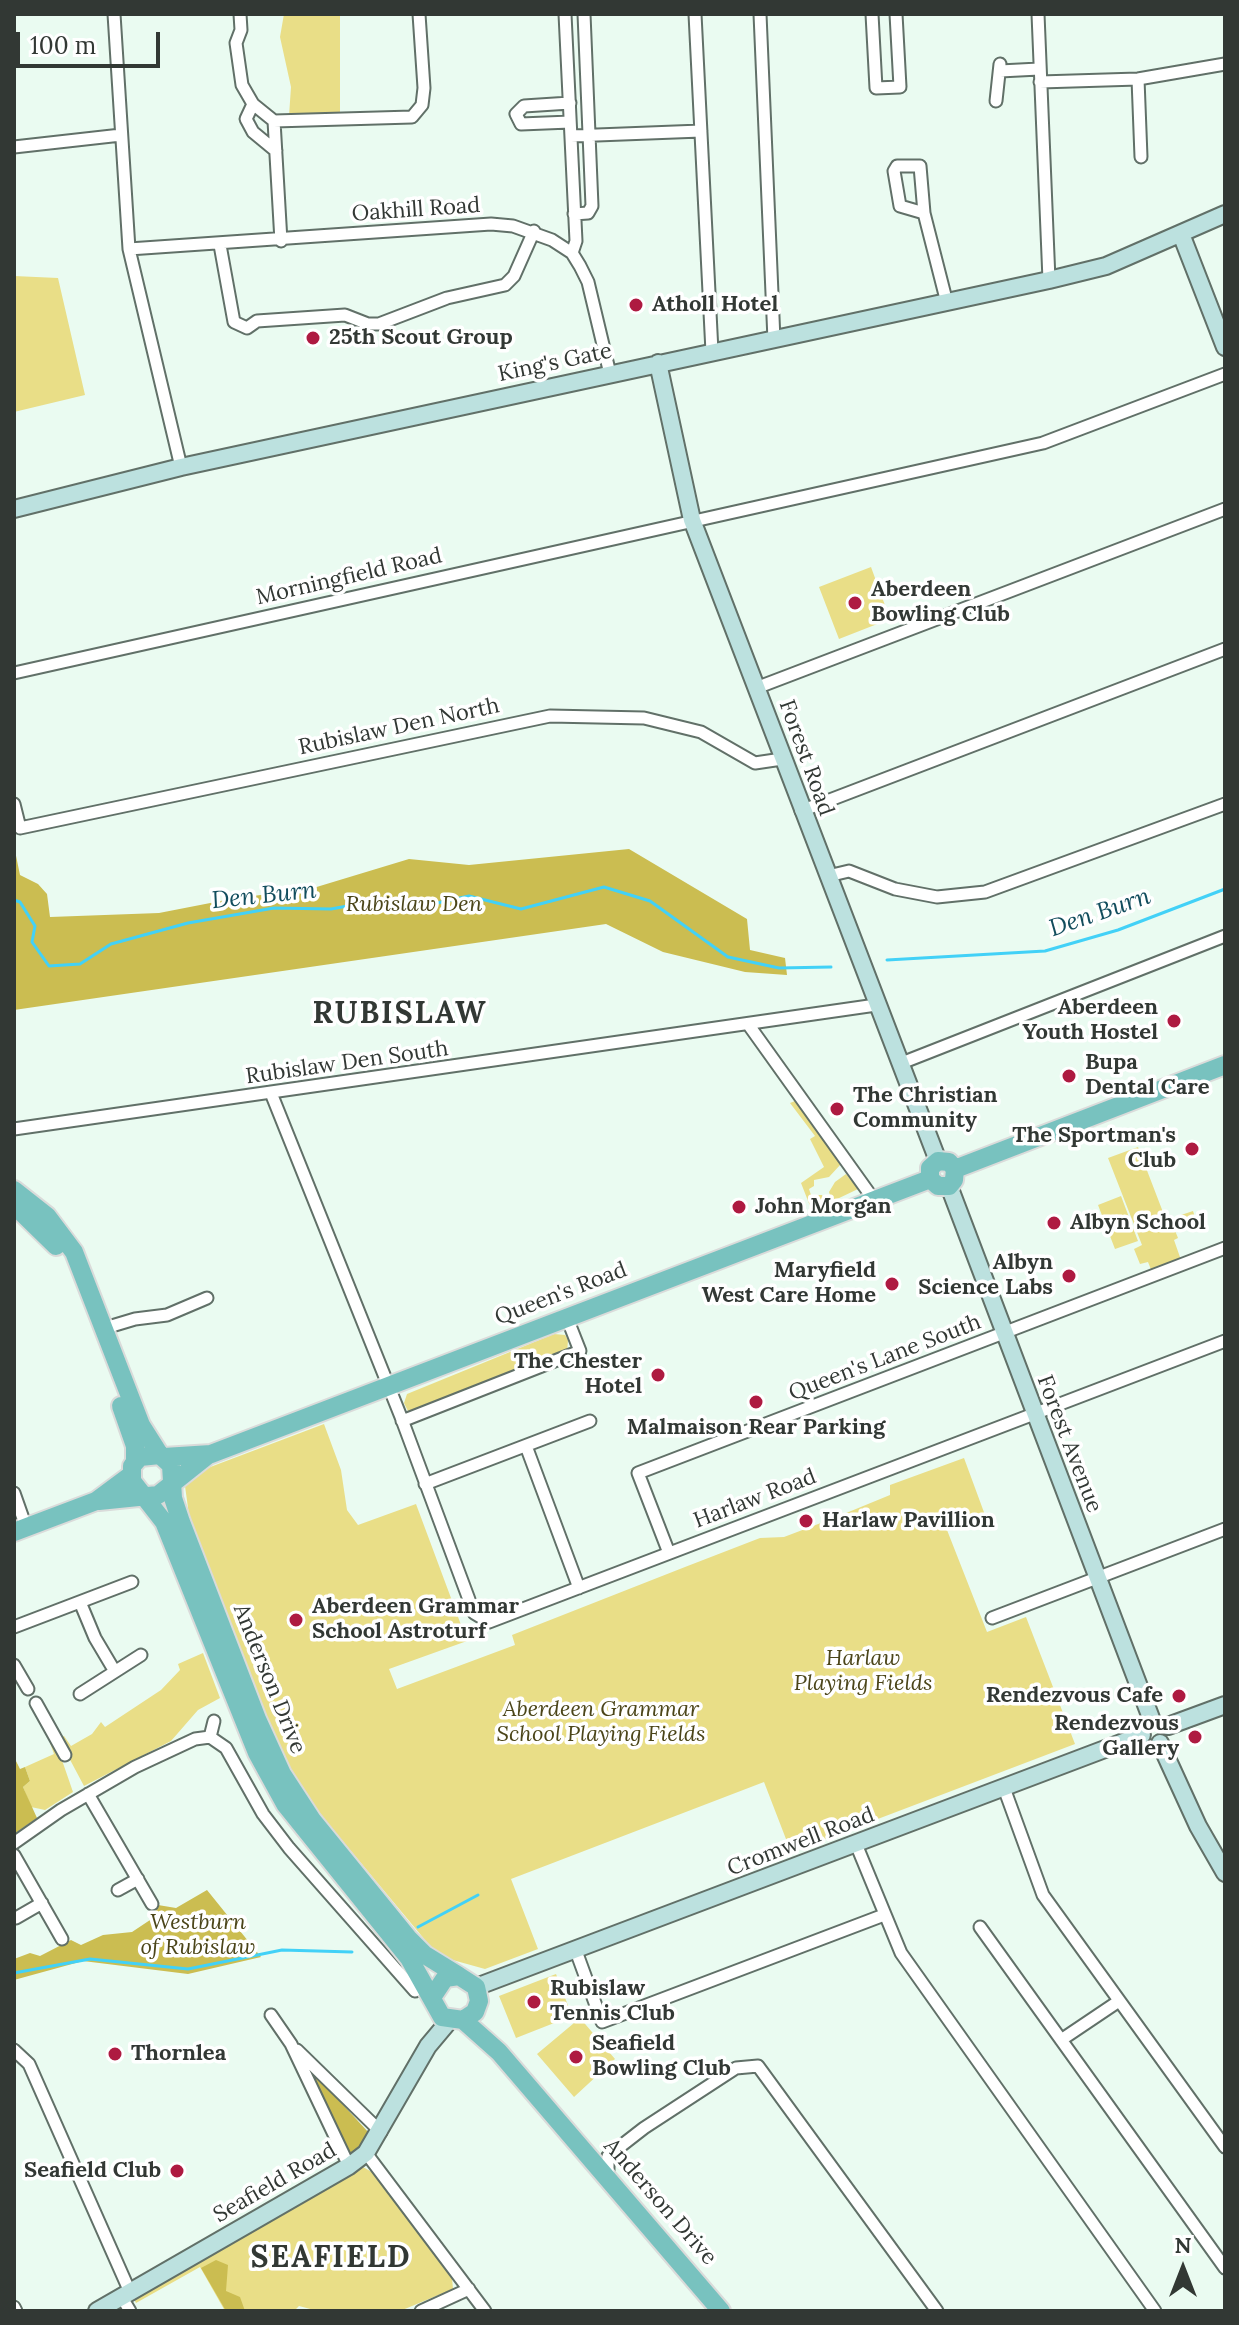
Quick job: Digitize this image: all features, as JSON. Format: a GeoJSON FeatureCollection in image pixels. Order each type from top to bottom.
{"type":"FeatureCollection","features":[{"type":"Feature","properties":{"kind":"main road"},"geometry":{"type":"LineString","coordinates":[[947,1172],[1225,1065]]}},
{"type":"Feature","properties":{"kind":"main road","name":"Queen's Road"},"geometry":{"type":"LineString","coordinates":[[172,1482],[209,1455],[930,1179],[938,1186],[947,1172]]}},
{"type":"Feature","properties":{"kind":"main road"},"geometry":{"type":"LineString","coordinates":[[14,1190],[40,1210],[64,1237],[83,1271],[141,1425],[173,1471],[172,1482],[158,1495],[96,1501],[20,1530]]}},
{"type":"Feature","properties":{"kind":"main road"},"geometry":{"type":"LineString","coordinates":[[14,1205],[49,1237],[72,1275],[135,1446],[135,1487],[146,1495]]}},
{"type":"Feature","properties":{"kind":"main road"},"geometry":{"type":"LineString","coordinates":[[96,1501],[146,1454],[162,1456]]}},
{"type":"Feature","properties":{"kind":"main road","name":"Queen's Road"},"geometry":{"type":"LineString","coordinates":[[162,1456],[209,1455]]}},
{"type":"Feature","properties":{"kind":"main road","name":"Anderson Drive"},"geometry":{"type":"LineString","coordinates":[[172,1482],[181,1522],[257,1719],[282,1774],[312,1820],[408,1938],[425,1955],[476,1987]]}},
{"type":"Feature","properties":{"kind":"main road","name":"Anderson Drive"},"geometry":{"type":"LineString","coordinates":[[146,1495],[164,1522],[271,1781],[300,1825],[446,2008],[499,2052],[721,2311]]}},
{"type":"Feature","properties":{"kind":"main road"},"geometry":{"type":"LineString","coordinates":[[459,1976],[439,1983],[446,2008],[476,1987]]}},
{"type":"Feature","properties":{"kind":"street"},"geometry":{"type":"LineString","coordinates":[[114,14],[129,249],[181,467]]}},
{"type":"Feature","properties":{"kind":"street"},"geometry":{"type":"LineString","coordinates":[[240,14],[241,30],[236,43],[242,85],[253,104],[274,121],[412,117],[422,105],[424,88],[419,14]]}},
{"type":"Feature","properties":{"kind":"street"},"geometry":{"type":"LineString","coordinates":[[565,14],[576,241],[572,253],[588,282],[610,374]]}},
{"type":"Feature","properties":{"kind":"street"},"geometry":{"type":"LineString","coordinates":[[574,214],[591,211],[584,14]]}},
{"type":"Feature","properties":{"kind":"street"},"geometry":{"type":"LineString","coordinates":[[695,14],[712,352]]}},
{"type":"Feature","properties":{"kind":"street"},"geometry":{"type":"LineString","coordinates":[[760,14],[774,340]]}},
{"type":"Feature","properties":{"kind":"street"},"geometry":{"type":"LineString","coordinates":[[872,14],[876,88],[900,87],[896,14]]}},
{"type":"Feature","properties":{"kind":"street"},"geometry":{"type":"LineString","coordinates":[[1038,14],[1049,280]]}},
{"type":"Feature","properties":{"kind":"street"},"geometry":{"type":"LineString","coordinates":[[1040,82],[1138,79],[1225,64]]}},
{"type":"Feature","properties":{"kind":"street"},"geometry":{"type":"LineString","coordinates":[[996,101],[1000,67],[1039,69]]}},
{"type":"Feature","properties":{"kind":"street"},"geometry":{"type":"LineString","coordinates":[[1138,79],[1141,157]]}},
{"type":"Feature","properties":{"kind":"street"},"geometry":{"type":"LineString","coordinates":[[570,103],[524,106],[516,114],[521,124],[570,122]]}},
{"type":"Feature","properties":{"kind":"street"},"geometry":{"type":"LineString","coordinates":[[253,104],[246,119],[253,132],[276,151]]}},
{"type":"Feature","properties":{"kind":"street"},"geometry":{"type":"LineString","coordinates":[[274,121],[281,241]]}},
{"type":"Feature","properties":{"kind":"street"},"geometry":{"type":"LineString","coordinates":[[571,136],[701,131]]}},
{"type":"Feature","properties":{"kind":"street"},"geometry":{"type":"LineString","coordinates":[[14,147],[121,135]]}},
{"type":"Feature","properties":{"kind":"street"},"geometry":{"type":"LineString","coordinates":[[924,213],[947,303]]}},
{"type":"Feature","properties":{"kind":"street","name":"King's Gate"},"geometry":{"type":"LineString","coordinates":[[14,509],[181,467],[1049,280],[1106,266],[1225,214]]}},
{"type":"Feature","properties":{"kind":"street","name":"Oakhill Road"},"geometry":{"type":"LineString","coordinates":[[129,249],[281,241],[491,224],[534,231],[572,253]]}},
{"type":"Feature","properties":{"kind":"street"},"geometry":{"type":"LineString","coordinates":[[220,245],[234,322],[247,328],[257,321],[345,315],[368,324],[379,324],[447,298],[505,285],[514,276],[534,231]]}},
{"type":"Feature","properties":{"kind":"street"},"geometry":{"type":"LineString","coordinates":[[1181,234],[1225,347]]}},
{"type":"Feature","properties":{"kind":"street","name":"Forest Road"},"geometry":{"type":"LineString","coordinates":[[658,363],[692,520],[899,1064],[947,1172]]}},
{"type":"Feature","properties":{"kind":"street","name":"Morningfield Road"},"geometry":{"type":"LineString","coordinates":[[14,673],[1043,443],[1225,374]]}},
{"type":"Feature","properties":{"kind":"street"},"geometry":{"type":"LineString","coordinates":[[756,688],[1225,509]]}},
{"type":"Feature","properties":{"kind":"street"},"geometry":{"type":"LineString","coordinates":[[801,811],[1225,649]]}},
{"type":"Feature","properties":{"kind":"street","name":"Rubislaw Den North"},"geometry":{"type":"LineString","coordinates":[[14,804],[20,828],[550,716],[644,718],[701,732],[755,763],[782,759]]}},
{"type":"Feature","properties":{"kind":"street"},"geometry":{"type":"LineString","coordinates":[[828,876],[849,871],[895,889],[937,897],[985,892],[1225,804]]}},
{"type":"Feature","properties":{"kind":"street"},"geometry":{"type":"LineString","coordinates":[[899,1064],[1225,936]]}},
{"type":"Feature","properties":{"kind":"street","name":"Rubislaw Den South"},"geometry":{"type":"LineString","coordinates":[[14,1129],[876,1005]]}},
{"type":"Feature","properties":{"kind":"street"},"geometry":{"type":"LineString","coordinates":[[748,1024],[874,1200]]}},
{"type":"Feature","properties":{"kind":"street"},"geometry":{"type":"LineString","coordinates":[[271,1093],[425,1484],[590,1421]]}},
{"type":"Feature","properties":{"kind":"street","name":"Forest Avenue"},"geometry":{"type":"LineString","coordinates":[[947,1172],[1003,1334],[1151,1718]]}},
{"type":"Feature","properties":{"kind":"street","name":"Queen's Lane South"},"geometry":{"type":"LineString","coordinates":[[669,1553],[638,1473],[1225,1248]]}},
{"type":"Feature","properties":{"kind":"street"},"geometry":{"type":"LineString","coordinates":[[105,1328],[135,1319],[167,1315],[207,1298]]}},
{"type":"Feature","properties":{"kind":"street"},"geometry":{"type":"LineString","coordinates":[[402,1421],[580,1351],[567,1318]]}},
{"type":"Feature","properties":{"kind":"street","name":"Harlaw Road"},"geometry":{"type":"LineString","coordinates":[[425,1484],[474,1613],[489,1622],[1225,1341]]}},
{"type":"Feature","properties":{"kind":"street"},"geometry":{"type":"LineString","coordinates":[[526,1446],[579,1588]]}},
{"type":"Feature","properties":{"kind":"street"},"geometry":{"type":"LineString","coordinates":[[14,1493],[20,1530]]}},
{"type":"Feature","properties":{"kind":"street"},"geometry":{"type":"LineString","coordinates":[[992,1618],[1225,1529]]}},
{"type":"Feature","properties":{"kind":"street"},"geometry":{"type":"LineString","coordinates":[[14,1627],[132,1582]]}},
{"type":"Feature","properties":{"kind":"street"},"geometry":{"type":"LineString","coordinates":[[80,1602],[95,1638],[114,1670]]}},
{"type":"Feature","properties":{"kind":"street"},"geometry":{"type":"LineString","coordinates":[[80,1694],[141,1655]]}},
{"type":"Feature","properties":{"kind":"street"},"geometry":{"type":"LineString","coordinates":[[14,1665],[28,1689]]}},
{"type":"Feature","properties":{"kind":"street"},"geometry":{"type":"LineString","coordinates":[[36,1703],[65,1755]]}},
{"type":"Feature","properties":{"kind":"street"},"geometry":{"type":"LineString","coordinates":[[1168,1726],[1223,1710]]}},
{"type":"Feature","properties":{"kind":"street"},"geometry":{"type":"LineString","coordinates":[[1151,1718],[1162,1719],[1168,1726],[1168,1734],[1160,1743],[1147,1742],[1142,1735],[1144,1723],[1151,1718]]}},
{"type":"Feature","properties":{"kind":"street"},"geometry":{"type":"LineString","coordinates":[[210,1737],[214,1721]]}},
{"type":"Feature","properties":{"kind":"street","name":"Cromwell Road"},"geometry":{"type":"LineString","coordinates":[[476,1987],[1142,1735]]}},
{"type":"Feature","properties":{"kind":"street"},"geometry":{"type":"LineString","coordinates":[[210,1737],[226,1748],[263,1814],[289,1848],[372,1944],[446,2008]]}},
{"type":"Feature","properties":{"kind":"street"},"geometry":{"type":"LineString","coordinates":[[14,1843],[88,1794],[168,1751],[210,1737]]}},
{"type":"Feature","properties":{"kind":"street"},"geometry":{"type":"LineString","coordinates":[[1160,1743],[1198,1826],[1225,1873]]}},
{"type":"Feature","properties":{"kind":"street"},"geometry":{"type":"LineString","coordinates":[[1004,1788],[1043,1895],[1225,2147]]}},
{"type":"Feature","properties":{"kind":"street"},"geometry":{"type":"LineString","coordinates":[[88,1794],[152,1904]]}},
{"type":"Feature","properties":{"kind":"street"},"geometry":{"type":"LineString","coordinates":[[856,1844],[901,1953],[1155,2311]]}},
{"type":"Feature","properties":{"kind":"street"},"geometry":{"type":"LineString","coordinates":[[14,1855],[62,1939]]}},
{"type":"Feature","properties":{"kind":"street"},"geometry":{"type":"LineString","coordinates":[[118,1890],[138,1879]]}},
{"type":"Feature","properties":{"kind":"street"},"geometry":{"type":"LineString","coordinates":[[16,1918],[42,1903]]}},
{"type":"Feature","properties":{"kind":"street"},"geometry":{"type":"LineString","coordinates":[[576,1951],[602,2022],[884,1915]]}},
{"type":"Feature","properties":{"kind":"street"},"geometry":{"type":"LineString","coordinates":[[980,1927],[1225,2268]]}},
{"type":"Feature","properties":{"kind":"street"},"geometry":{"type":"LineString","coordinates":[[372,1944],[386,1929]]}},
{"type":"Feature","properties":{"kind":"street"},"geometry":{"type":"LineString","coordinates":[[1061,2040],[1119,2001]]}},
{"type":"Feature","properties":{"kind":"street","name":"Seafield Road"},"geometry":{"type":"LineString","coordinates":[[97,2311],[127,2300],[366,2153],[381,2132],[446,2008]]}},
{"type":"Feature","properties":{"kind":"street"},"geometry":{"type":"LineString","coordinates":[[271,2015],[291,2044],[349,2166]]}},
{"type":"Feature","properties":{"kind":"street"},"geometry":{"type":"LineString","coordinates":[[291,2044],[381,2132]]}},
{"type":"Feature","properties":{"kind":"street"},"geometry":{"type":"LineString","coordinates":[[14,2050],[29,2064],[127,2300]]}},
{"type":"Feature","properties":{"kind":"street"},"geometry":{"type":"LineString","coordinates":[[608,2179],[607,2160],[619,2147],[736,2068],[758,2066],[937,2311]]}},
{"type":"Feature","properties":{"kind":"street"},"geometry":{"type":"LineString","coordinates":[[366,2153],[485,2311]]}},
{"type":"Feature","properties":{"kind":"street"},"geometry":{"type":"LineString","coordinates":[[421,2311],[469,2289]]}},
{"type":"Feature","properties":{"kind":"green space"},"geometry":{"type":"Polygon","coordinates":[[[284,14],[340,14],[340,114],[289,116],[291,87],[280,37],[284,14]]]}},
{"type":"Feature","properties":{"kind":"green space"},"geometry":{"type":"Polygon","coordinates":[[[14,276],[58,278],[85,395],[14,412],[14,276]]]}},
{"type":"Feature","properties":{"kind":"green space","name":"Aberdeen Bowling Club"},"geometry":{"type":"Polygon","coordinates":[[[871,567],[890,619],[839,639],[819,587],[871,567]]]}},
{"type":"Feature","properties":{"kind":"green space","name":"Rubislaw Den"},"geometry":{"type":"Polygon","coordinates":[[[14,846],[20,875],[38,884],[47,894],[50,917],[159,913],[236,898],[310,889],[409,859],[469,865],[629,849],[747,919],[750,950],[785,958],[787,975],[745,972],[663,952],[606,924],[14,1010],[14,846]]]}},
{"type":"Feature","properties":{"kind":"green space"},"geometry":{"type":"Polygon","coordinates":[[[795,1101],[841,1164],[829,1177],[814,1180],[814,1186],[809,1189],[811,1195],[822,1195],[824,1200],[831,1198],[829,1192],[835,1182],[846,1174],[858,1189],[812,1211],[801,1183],[824,1167],[810,1139],[815,1136],[790,1103],[795,1101]]]}},
{"type":"Feature","properties":{"kind":"green space"},"geometry":{"type":"Polygon","coordinates":[[[1138,1147],[1166,1220],[1193,1211],[1196,1220],[1174,1228],[1178,1238],[1174,1240],[1181,1260],[1152,1272],[1148,1262],[1140,1264],[1134,1249],[1142,1245],[1108,1158],[1138,1147]]]}},
{"type":"Feature","properties":{"kind":"green space"},"geometry":{"type":"Polygon","coordinates":[[[1121,1196],[1138,1241],[1115,1249],[1098,1205],[1121,1196]]]}},
{"type":"Feature","properties":{"kind":"green space"},"geometry":{"type":"Polygon","coordinates":[[[554,1334],[565,1335],[568,1340],[567,1353],[409,1413],[404,1403],[407,1394],[554,1334]]]}},
{"type":"Feature","properties":{"kind":"green space","name":"Aberdeen Grammar School Playing Fields"},"geometry":{"type":"Polygon","coordinates":[[[324,1424],[341,1470],[347,1510],[358,1525],[416,1504],[467,1641],[389,1669],[397,1689],[515,1645],[512,1635],[760,1538],[784,1537],[834,1518],[890,1495],[890,1485],[964,1458],[985,1515],[947,1530],[987,1632],[1026,1617],[1075,1744],[791,1852],[764,1782],[511,1879],[538,1949],[485,1969],[449,1959],[430,1946],[321,1815],[293,1773],[270,1729],[189,1515],[185,1486],[205,1469],[324,1424]]]}},
{"type":"Feature","properties":{"kind":"green space"},"geometry":{"type":"Polygon","coordinates":[[[203,1653],[220,1698],[198,1710],[171,1741],[84,1786],[59,1739],[64,1736],[71,1746],[92,1734],[101,1722],[105,1727],[161,1690],[180,1670],[178,1664],[203,1653]]]}},
{"type":"Feature","properties":{"kind":"green space"},"geometry":{"type":"Polygon","coordinates":[[[55,1740],[73,1792],[45,1810],[31,1807],[23,1787],[30,1781],[25,1767],[54,1754],[50,1743],[55,1740]]]}},
{"type":"Feature","properties":{"kind":"green space"},"geometry":{"type":"Polygon","coordinates":[[[14,1757],[20,1769],[25,1767],[30,1781],[23,1787],[37,1818],[14,1834],[14,1757]]]}},
{"type":"Feature","properties":{"kind":"green space","name":"Westburn of Rubislaw"},"geometry":{"type":"Polygon","coordinates":[[[207,1890],[261,1957],[188,1974],[83,1961],[14,1980],[14,1959],[30,1953],[40,1956],[71,1940],[81,1945],[103,1935],[132,1932],[150,1920],[150,1909],[158,1905],[176,1908],[207,1890]]]}},
{"type":"Feature","properties":{"kind":"green space","name":"Rubislaw Tennis Club"},"geometry":{"type":"Polygon","coordinates":[[[556,1974],[572,2016],[516,2038],[499,1996],[556,1974]]]}},
{"type":"Feature","properties":{"kind":"green space","name":"Seafield Bowling Club"},"geometry":{"type":"Polygon","coordinates":[[[580,2018],[615,2059],[574,2097],[537,2054],[580,2018]]]}},
{"type":"Feature","properties":{"kind":"green space"},"geometry":{"type":"Polygon","coordinates":[[[301,2059],[369,2133],[356,2151],[350,2154],[301,2059]]]}},
{"type":"Feature","properties":{"kind":"green space"},"geometry":{"type":"Polygon","coordinates":[[[363,2167],[377,2175],[452,2278],[453,2289],[400,2311],[318,2311],[299,2306],[294,2311],[225,2311],[200,2267],[136,2303],[132,2295],[351,2169],[363,2167]]]}},
{"type":"Feature","properties":{"kind":"green space"},"geometry":{"type":"Polygon","coordinates":[[[216,2260],[228,2265],[226,2291],[240,2297],[245,2311],[226,2311],[201,2268],[216,2260]]]}},
{"type":"Feature","properties":{"kind":"waterway","name":"Den Burn"},"geometry":{"type":"LineString","coordinates":[[14,900],[20,902],[35,926],[32,942],[49,966],[80,964],[111,944],[188,923],[274,908],[331,909],[364,903],[428,905],[469,896],[521,909],[604,887],[650,901],[728,957],[779,968],[831,967]]}},
{"type":"Feature","properties":{"kind":"waterway","name":"Den Burn"},"geometry":{"type":"LineString","coordinates":[[887,960],[1045,951],[1118,930],[1225,889]]}},
{"type":"Feature","properties":{"kind":"waterway"},"geometry":{"type":"LineString","coordinates":[[418,1927],[478,1895]]}},
{"type":"Feature","properties":{"kind":"waterway"},"geometry":{"type":"LineString","coordinates":[[14,1973],[90,1959],[188,1969],[282,1950],[352,1952]]}},
{"type":"Feature","properties":{"kind":"place","name":"Atholl Hotel"},"geometry":{"type":"Point","coordinates":[636,305]}},
{"type":"Feature","properties":{"kind":"place","name":"25th Scout Group"},"geometry":{"type":"Point","coordinates":[313,338]}},
{"type":"Feature","properties":{"kind":"place","name":"Aberdeen Bowling Club"},"geometry":{"type":"Point","coordinates":[855,603]}},
{"type":"Feature","properties":{"kind":"place","name":"Aberdeen Youth Hostel"},"geometry":{"type":"Point","coordinates":[1174,1021]}},
{"type":"Feature","properties":{"kind":"place","name":"Bupa Dental Care"},"geometry":{"type":"Point","coordinates":[1069,1076]}},
{"type":"Feature","properties":{"kind":"place","name":"The Christian Community"},"geometry":{"type":"Point","coordinates":[837,1109]}},
{"type":"Feature","properties":{"kind":"place","name":"The Sportman's Club"},"geometry":{"type":"Point","coordinates":[1192,1149]}},
{"type":"Feature","properties":{"kind":"place","name":"John Morgan"},"geometry":{"type":"Point","coordinates":[739,1207]}},
{"type":"Feature","properties":{"kind":"place","name":"Albyn School"},"geometry":{"type":"Point","coordinates":[1054,1223]}},
{"type":"Feature","properties":{"kind":"place","name":"Albyn Science Labs"},"geometry":{"type":"Point","coordinates":[1069,1276]}},
{"type":"Feature","properties":{"kind":"place","name":"Maryfield West Care Home"},"geometry":{"type":"Point","coordinates":[892,1284]}},
{"type":"Feature","properties":{"kind":"place","name":"The Chester Hotel"},"geometry":{"type":"Point","coordinates":[658,1375]}},
{"type":"Feature","properties":{"kind":"place","name":"Malmaison Rear Parking"},"geometry":{"type":"Point","coordinates":[756,1402]}},
{"type":"Feature","properties":{"kind":"place","name":"Harlaw Pavillion"},"geometry":{"type":"Point","coordinates":[806,1521]}},
{"type":"Feature","properties":{"kind":"place","name":"Aberdeen Grammar School Astroturf"},"geometry":{"type":"Point","coordinates":[296,1620]}},
{"type":"Feature","properties":{"kind":"place","name":"Rendezvous Cafe"},"geometry":{"type":"Point","coordinates":[1179,1696]}},
{"type":"Feature","properties":{"kind":"place","name":"Rendezvous Gallery"},"geometry":{"type":"Point","coordinates":[1195,1737]}},
{"type":"Feature","properties":{"kind":"place","name":"Rubislaw Tennis Club"},"geometry":{"type":"Point","coordinates":[534,2002]}},
{"type":"Feature","properties":{"kind":"place","name":"Thornlea"},"geometry":{"type":"Point","coordinates":[115,2054]}},
{"type":"Feature","properties":{"kind":"place","name":"Seafield Bowling Club"},"geometry":{"type":"Point","coordinates":[576,2057]}},
{"type":"Feature","properties":{"kind":"place","name":"Seafield Club"},"geometry":{"type":"Point","coordinates":[177,2171]}},
{"type":"Feature","properties":{"kind":"district","name":"RUBISLAW"},"geometry":{"type":"Point","coordinates":[400,1014]}},
{"type":"Feature","properties":{"kind":"district","name":"SEAFIELD"},"geometry":{"type":"Point","coordinates":[331,2258]}},
{"type":"Feature","properties":{"kind":"park label","name":"Harlaw Playing Fields"},"geometry":{"type":"Point","coordinates":[863,1672]}}]}
